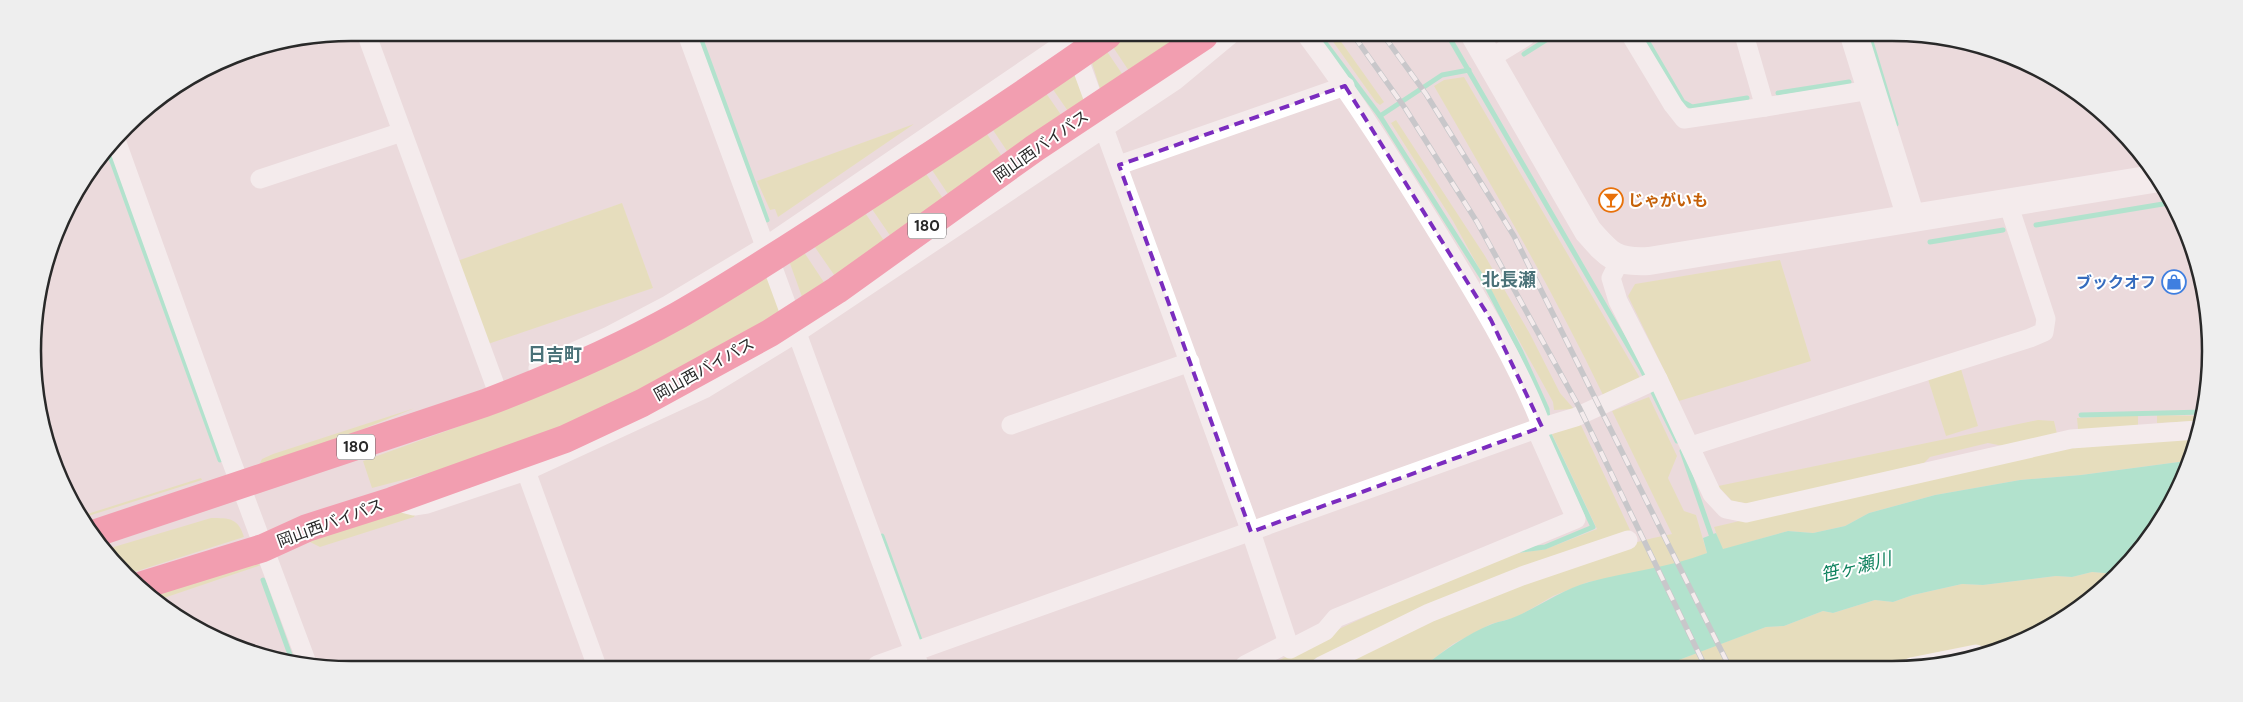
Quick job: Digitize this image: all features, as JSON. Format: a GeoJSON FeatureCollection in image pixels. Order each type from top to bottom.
{"type":"FeatureCollection","features":[{"type":"Feature","properties":{"kind":"highway","name":"180"},"geometry":{"type":"LineString","coordinates":[[99,532],[493,400],[542,382],[615,348],[676,316],[747,274],[1010,104],[1099,41]]}},
{"type":"Feature","properties":{"kind":"highway","name":"岡山西バイパス"},"geometry":{"type":"LineString","coordinates":[[147,584],[263,548],[307,528],[392,501],[565,439],[642,403],[770,332],[836,290],[1035,148],[1196,41]]}},
{"type":"Feature","properties":{"kind":"street"},"geometry":{"type":"LineString","coordinates":[[369,41],[495,384]]}},
{"type":"Feature","properties":{"kind":"street"},"geometry":{"type":"LineString","coordinates":[[691,41],[916,658]]}},
{"type":"Feature","properties":{"kind":"street"},"geometry":{"type":"LineString","coordinates":[[344,451],[416,415],[609,336],[668,305],[766,246],[1066,41]]}},
{"type":"Feature","properties":{"kind":"street"},"geometry":{"type":"LineString","coordinates":[[1075,41],[1104,128],[1251,532],[1290,649],[1325,631],[1336,618],[1576,519],[1544,427],[1522,379],[1491,320],[1394,161],[1345,86],[1311,41]]}},
{"type":"Feature","properties":{"kind":"street"},"geometry":{"type":"LineString","coordinates":[[392,501],[414,506],[427,504],[526,471],[706,388],[798,332],[1176,80],[1223,41]]}},
{"type":"Feature","properties":{"kind":"street"},"geometry":{"type":"LineString","coordinates":[[1509,41],[1482,48],[1588,230],[1605,250],[1620,260],[1649,261],[2150,179]]}},
{"type":"Feature","properties":{"kind":"street"},"geometry":{"type":"LineString","coordinates":[[1634,41],[1673,106],[1684,119],[1870,90]]}},
{"type":"Feature","properties":{"kind":"street"},"geometry":{"type":"LineString","coordinates":[[1746,41],[1765,107]]}},
{"type":"Feature","properties":{"kind":"street"},"geometry":{"type":"LineString","coordinates":[[1856,41],[1911,218]]}},
{"type":"Feature","properties":{"kind":"street"},"geometry":{"type":"LineString","coordinates":[[1119,165],[1345,86]]}},
{"type":"Feature","properties":{"kind":"street"},"geometry":{"type":"LineString","coordinates":[[260,179],[402,132]]}},
{"type":"Feature","properties":{"kind":"street"},"geometry":{"type":"LineString","coordinates":[[118,147],[263,548],[305,657]]}},
{"type":"Feature","properties":{"kind":"street"},"geometry":{"type":"LineString","coordinates":[[1691,446],[2044,332],[2046,319],[2008,203]]}},
{"type":"Feature","properties":{"kind":"street"},"geometry":{"type":"LineString","coordinates":[[1620,260],[1611,278],[1618,301],[1652,382],[1691,446],[1712,494],[1726,509],[1746,513],[2071,440],[2191,431]]}},
{"type":"Feature","properties":{"kind":"street"},"geometry":{"type":"LineString","coordinates":[[1011,425],[1190,362]]}},
{"type":"Feature","properties":{"kind":"street"},"geometry":{"type":"LineString","coordinates":[[899,661],[916,658],[1251,532],[1576,417],[1652,382]]}},
{"type":"Feature","properties":{"kind":"street"},"geometry":{"type":"LineString","coordinates":[[526,471],[595,661]]}},
{"type":"Feature","properties":{"kind":"street"},"geometry":{"type":"LineString","coordinates":[[1331,661],[1437,610],[1522,576],[1628,540]]}},
{"type":"Feature","properties":{"kind":"street"},"geometry":{"type":"LineString","coordinates":[[1253,661],[1288,643]]}},
{"type":"Feature","properties":{"kind":"highlighted area"},"geometry":{"type":"Polygon","coordinates":[[[1345,86],[1491,320],[1542,427],[1251,532],[1119,165],[1345,86]]]}},
{"type":"Feature","properties":{"kind":"shaded area"},"geometry":{"type":"Polygon","coordinates":[[[1085,41],[1100,41],[1135,93],[1141,89],[1109,41],[1186,41],[1196,55],[1202,50],[1196,41],[1217,41],[1112,116],[1108,114],[1085,41]]]}},
{"type":"Feature","properties":{"kind":"shaded area"},"geometry":{"type":"Polygon","coordinates":[[[1333,41],[1341,41],[1384,102],[1380,105],[1333,41]]]}},
{"type":"Feature","properties":{"kind":"shaded area"},"geometry":{"type":"Polygon","coordinates":[[[1060,56],[1069,60],[1073,65],[1088,103],[1091,118],[1090,126],[1086,133],[898,261],[848,295],[803,230],[1055,57],[1060,56]],[[1043,75],[1037,80],[1075,135],[1081,130],[1043,75]],[[983,115],[977,119],[1015,176],[1021,172],[983,115]],[[922,155],[916,159],[957,219],[962,215],[922,155]],[[861,193],[855,198],[898,261],[904,256],[861,193]]]}},
{"type":"Feature","properties":{"kind":"shaded area"},"geometry":{"type":"Polygon","coordinates":[[[1464,77],[1640,378],[1603,395],[1543,278],[1434,86],[1444,80],[1464,77]]]}},
{"type":"Feature","properties":{"kind":"shaded area"},"geometry":{"type":"Polygon","coordinates":[[[1396,120],[1485,256],[1530,334],[1560,393],[1574,409],[1554,410],[1553,402],[1453,221],[1391,123],[1396,120]]]}},
{"type":"Feature","properties":{"kind":"shaded area"},"geometry":{"type":"Polygon","coordinates":[[[914,124],[778,217],[775,209],[770,210],[757,181],[914,124]]]}},
{"type":"Feature","properties":{"kind":"shaded area"},"geometry":{"type":"Polygon","coordinates":[[[622,203],[653,288],[488,344],[457,261],[622,203]]]}},
{"type":"Feature","properties":{"kind":"shaded area"},"geometry":{"type":"Polygon","coordinates":[[[794,237],[837,302],[810,319],[783,244],[794,237]]]}},
{"type":"Feature","properties":{"kind":"shaded area"},"geometry":{"type":"Polygon","coordinates":[[[760,258],[787,331],[553,432],[457,466],[372,488],[363,461],[463,425],[462,422],[760,258]]]}},
{"type":"Feature","properties":{"kind":"shaded area"},"geometry":{"type":"Polygon","coordinates":[[[1780,260],[1811,361],[1679,401],[1628,296],[1635,284],[1780,260]]]}},
{"type":"Feature","properties":{"kind":"shaded area"},"geometry":{"type":"Polygon","coordinates":[[[1961,369],[1978,426],[1946,436],[1928,379],[1961,369]]]}},
{"type":"Feature","properties":{"kind":"shaded area"},"geometry":{"type":"Polygon","coordinates":[[[1649,397],[1677,456],[1668,478],[1684,511],[1696,515],[1707,553],[1686,562],[1650,571],[1588,582],[1553,596],[1517,617],[1491,624],[1453,644],[1431,661],[1340,661],[1497,590],[1540,573],[1627,545],[1672,534],[1612,411],[1649,397]]]}},
{"type":"Feature","properties":{"kind":"shaded area"},"geometry":{"type":"Polygon","coordinates":[[[415,408],[301,454],[259,465],[262,459],[273,454],[415,408]]]}},
{"type":"Feature","properties":{"kind":"shaded area"},"geometry":{"type":"Polygon","coordinates":[[[2138,415],[2138,425],[2134,429],[2085,433],[2078,429],[2077,418],[2138,415]]]}},
{"type":"Feature","properties":{"kind":"shaded area"},"geometry":{"type":"Polygon","coordinates":[[[2157,415],[2195,416],[2193,421],[2157,423],[2157,415]]]}},
{"type":"Feature","properties":{"kind":"shaded area"},"geometry":{"type":"Polygon","coordinates":[[[2038,420],[2054,421],[2057,434],[2003,446],[1988,443],[1930,457],[1924,463],[1751,504],[1732,501],[1718,486],[2038,420]]]}},
{"type":"Feature","properties":{"kind":"shaded area"},"geometry":{"type":"Polygon","coordinates":[[[1580,423],[1630,530],[1622,538],[1324,661],[1278,661],[1341,628],[1421,591],[1512,554],[1546,549],[1597,529],[1552,434],[1580,423]]]}},
{"type":"Feature","properties":{"kind":"shaded area"},"geometry":{"type":"Polygon","coordinates":[[[2189,437],[2181,462],[2081,475],[2020,480],[1935,495],[1869,513],[1845,526],[1813,533],[1788,531],[1722,550],[1714,527],[1948,472],[2072,445],[2189,437]]]}},
{"type":"Feature","properties":{"kind":"shaded area"},"geometry":{"type":"Polygon","coordinates":[[[201,478],[202,480],[89,516],[88,514],[201,478]]]}},
{"type":"Feature","properties":{"kind":"shaded area"},"geometry":{"type":"Polygon","coordinates":[[[389,510],[416,513],[414,517],[320,547],[310,542],[309,537],[389,510]]]}},
{"type":"Feature","properties":{"kind":"shaded area"},"geometry":{"type":"Polygon","coordinates":[[[211,518],[232,520],[239,526],[244,537],[134,572],[112,548],[211,518]]]}},
{"type":"Feature","properties":{"kind":"shaded area"},"geometry":{"type":"Polygon","coordinates":[[[251,562],[261,565],[164,598],[156,592],[251,562]]]}},
{"type":"Feature","properties":{"kind":"shaded area"},"geometry":{"type":"Polygon","coordinates":[[[2092,572],[2107,573],[2081,597],[2064,609],[2029,629],[1989,645],[1939,652],[1899,661],[1676,661],[1766,627],[1784,626],[1823,611],[1833,613],[1875,600],[1893,602],[1913,595],[1962,584],[1983,585],[2056,576],[2072,577],[2092,572]]]}},
{"type":"Feature","properties":{"kind":"water","name":"笹ヶ瀬川"},"geometry":{"type":"Polygon","coordinates":[[[2181,462],[2170,488],[2150,523],[2138,540],[2107,573],[2092,572],[2072,577],[2056,576],[1983,585],[1962,584],[1913,595],[1893,602],[1875,600],[1833,613],[1823,611],[1784,626],[1766,627],[1676,661],[1431,661],[1465,637],[1492,624],[1526,612],[1579,585],[1664,566],[1707,553],[1703,538],[1716,533],[1723,549],[1788,531],[1813,533],[1845,526],[1869,513],[1935,495],[2020,480],[2081,475],[2181,462]]]}},
{"type":"Feature","properties":{"kind":"waterway"},"geometry":{"type":"LineString","coordinates":[[702,41],[767,220]]}},
{"type":"Feature","properties":{"kind":"waterway"},"geometry":{"type":"LineString","coordinates":[[1324,41],[1380,116],[1483,279],[1521,352],[1547,409],[1548,421]]}},
{"type":"Feature","properties":{"kind":"waterway"},"geometry":{"type":"LineString","coordinates":[[1451,41],[1641,368],[1677,441]]}},
{"type":"Feature","properties":{"kind":"waterway"},"geometry":{"type":"LineString","coordinates":[[1524,54],[1545,41]]}},
{"type":"Feature","properties":{"kind":"waterway"},"geometry":{"type":"LineString","coordinates":[[1647,41],[1683,102],[1692,107],[1747,98]]}},
{"type":"Feature","properties":{"kind":"waterway"},"geometry":{"type":"LineString","coordinates":[[1871,41],[1896,124]]}},
{"type":"Feature","properties":{"kind":"waterway"},"geometry":{"type":"LineString","coordinates":[[1380,116],[1442,75],[1469,70]]}},
{"type":"Feature","properties":{"kind":"waterway"},"geometry":{"type":"LineString","coordinates":[[1778,93],[1849,82]]}},
{"type":"Feature","properties":{"kind":"waterway"},"geometry":{"type":"LineString","coordinates":[[110,156],[220,460]]}},
{"type":"Feature","properties":{"kind":"waterway"},"geometry":{"type":"LineString","coordinates":[[2036,225],[2164,204]]}},
{"type":"Feature","properties":{"kind":"waterway"},"geometry":{"type":"LineString","coordinates":[[1930,242],[2003,230]]}},
{"type":"Feature","properties":{"kind":"waterway"},"geometry":{"type":"LineString","coordinates":[[2081,415],[2196,412]]}},
{"type":"Feature","properties":{"kind":"waterway"},"geometry":{"type":"LineString","coordinates":[[1521,550],[1545,547],[1593,527],[1548,432]]}},
{"type":"Feature","properties":{"kind":"waterway"},"geometry":{"type":"LineString","coordinates":[[1682,451],[1713,540]]}},
{"type":"Feature","properties":{"kind":"waterway"},"geometry":{"type":"LineString","coordinates":[[882,536],[920,640]]}},
{"type":"Feature","properties":{"kind":"waterway"},"geometry":{"type":"LineString","coordinates":[[263,580],[290,655]]}},
{"type":"Feature","properties":{"kind":"railway"},"geometry":{"type":"LineString","coordinates":[[1358,41],[1405,108],[1477,222],[1579,407],[1703,661]]}},
{"type":"Feature","properties":{"kind":"railway"},"geometry":{"type":"LineString","coordinates":[[1388,41],[1426,94],[1514,236],[1726,661]]}},
{"type":"Feature","properties":{"kind":"place","name":"じゃがいも"},"geometry":{"type":"Point","coordinates":[1611,200]}},
{"type":"Feature","properties":{"kind":"place","name":"ブックオフ"},"geometry":{"type":"Point","coordinates":[2174,282]}},
{"type":"Feature","properties":{"kind":"district","name":"北長瀬"},"geometry":{"type":"Point","coordinates":[1509,280]}},
{"type":"Feature","properties":{"kind":"district","name":"日吉町"},"geometry":{"type":"Point","coordinates":[555,355]}}]}
